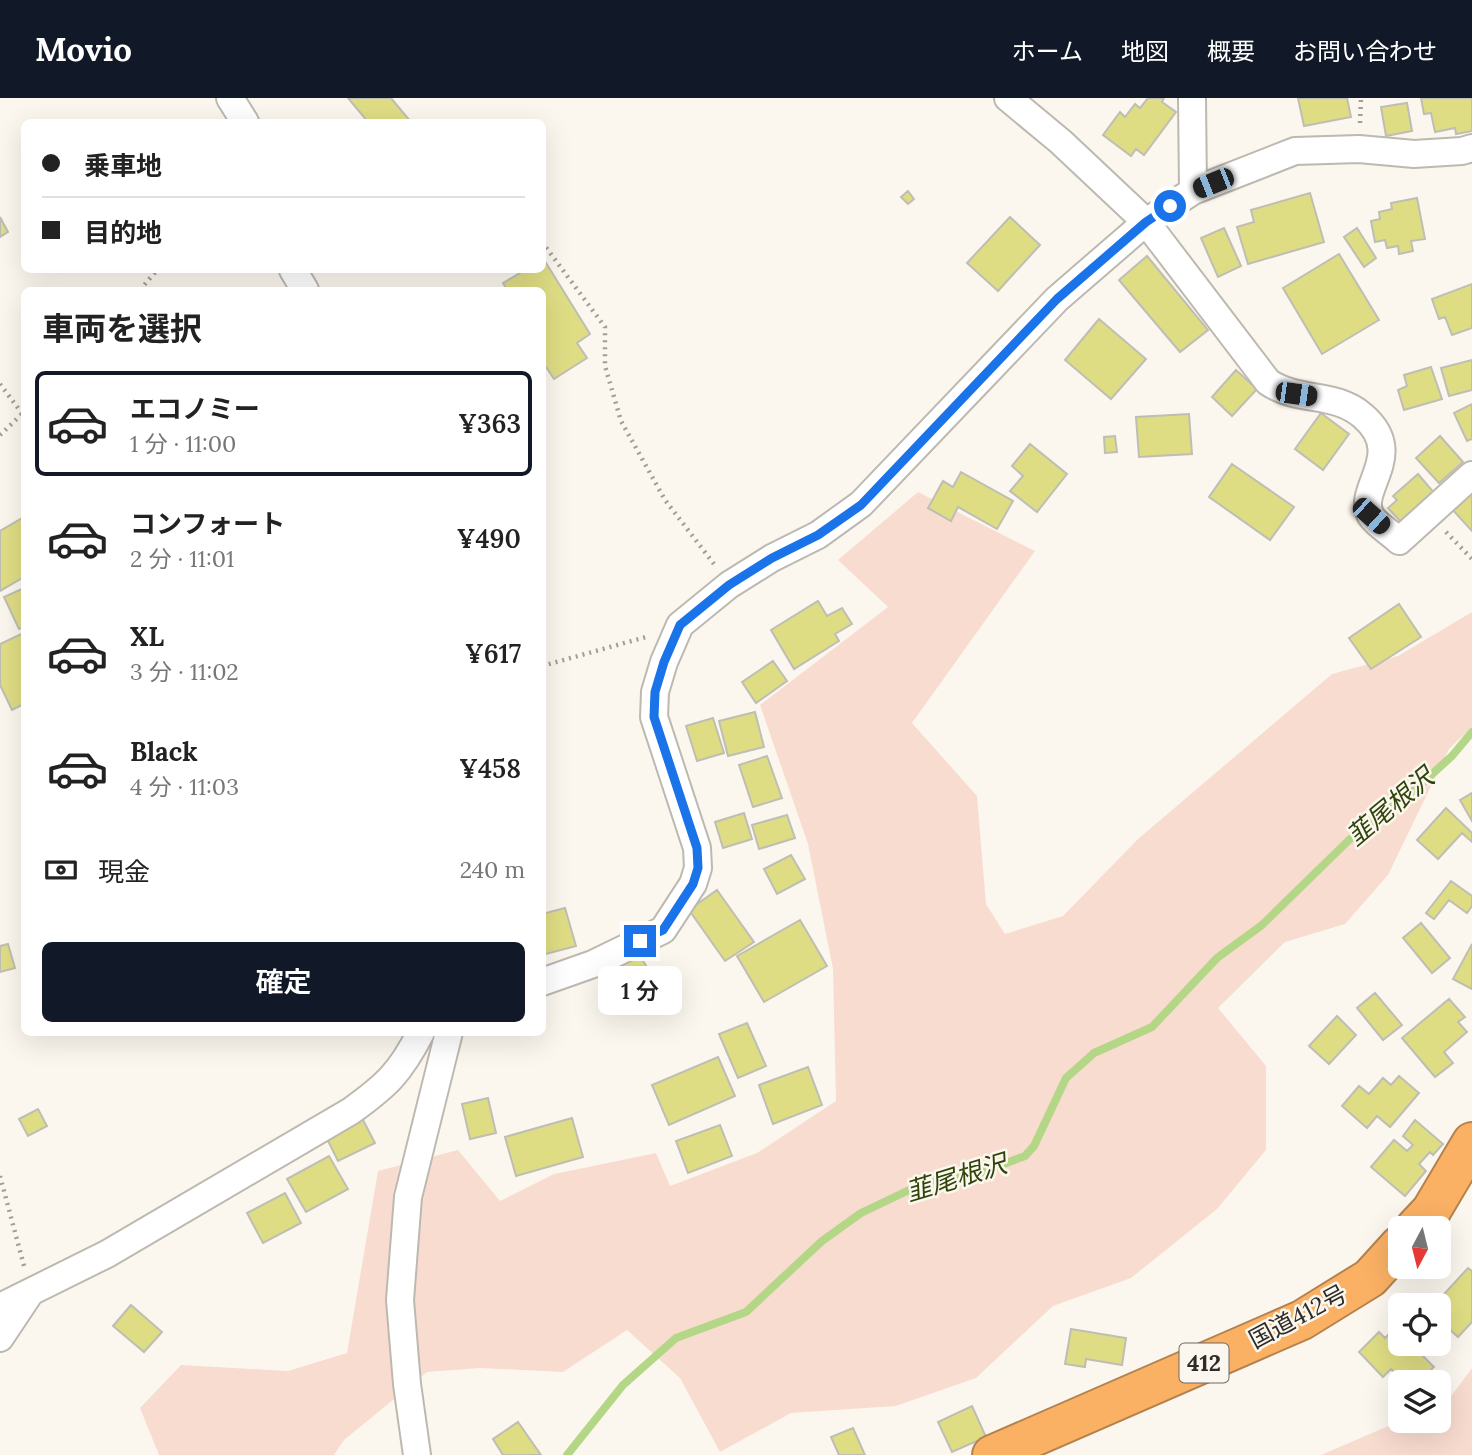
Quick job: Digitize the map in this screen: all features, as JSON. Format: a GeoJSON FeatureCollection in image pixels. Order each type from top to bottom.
{"type":"FeatureCollection","features":[{"type":"Feature","properties":{"kind":"highway"},"geometry":{"type":"LineString","coordinates":[[1427,1216],[1472,1142]]}},
{"type":"Feature","properties":{"kind":"highway","name":"国道412号"},"geometry":{"type":"LineString","coordinates":[[992,1455],[1302,1321],[1370,1278],[1388,1258]]}},
{"type":"Feature","properties":{"kind":"street"},"geometry":{"type":"LineString","coordinates":[[230,98],[243,119]]}},
{"type":"Feature","properties":{"kind":"street"},"geometry":{"type":"LineString","coordinates":[[1007,98],[1061,142],[1146,222],[1268,382],[1281,391],[1336,400],[1353,408],[1376,430],[1382,461],[1368,505],[1371,516],[1399,541],[1472,475]]}},
{"type":"Feature","properties":{"kind":"street"},"geometry":{"type":"LineString","coordinates":[[1192,98],[1193,191]]}},
{"type":"Feature","properties":{"kind":"street"},"geometry":{"type":"LineString","coordinates":[[546,981],[593,964],[663,930],[693,884],[698,868],[697,848],[654,717],[655,692],[680,625],[729,585],[772,558],[818,535],[861,505],[1057,299],[1146,222],[1193,191],[1295,151],[1359,149],[1414,154],[1472,148]]}},
{"type":"Feature","properties":{"kind":"street"},"geometry":{"type":"LineString","coordinates":[[0,1307],[107,1254],[351,1111],[381,1089],[404,1064],[419,1036]]}},
{"type":"Feature","properties":{"kind":"street"},"geometry":{"type":"LineString","coordinates":[[417,1455],[407,1384],[400,1300],[408,1196],[448,1036]]}},
{"type":"Feature","properties":{"kind":"street"},"geometry":{"type":"LineString","coordinates":[[0,1338],[30,1292]]}},
{"type":"Feature","properties":{"kind":"path"},"geometry":{"type":"LineString","coordinates":[[546,247],[605,327],[605,366],[621,421],[665,500],[729,585]]}},
{"type":"Feature","properties":{"kind":"path"},"geometry":{"type":"LineString","coordinates":[[143,287],[154,273]]}},
{"type":"Feature","properties":{"kind":"path"},"geometry":{"type":"LineString","coordinates":[[0,384],[21,409]]}},
{"type":"Feature","properties":{"kind":"path"},"geometry":{"type":"LineString","coordinates":[[0,435],[21,416]]}},
{"type":"Feature","properties":{"kind":"path"},"geometry":{"type":"LineString","coordinates":[[1429,513],[1472,559]]}},
{"type":"Feature","properties":{"kind":"path"},"geometry":{"type":"LineString","coordinates":[[546,665],[617,646],[680,625]]}},
{"type":"Feature","properties":{"kind":"path"},"geometry":{"type":"LineString","coordinates":[[0,1176],[30,1292]]}},
{"type":"Feature","properties":{"kind":"shaded area"},"geometry":{"type":"Polygon","coordinates":[[[918,492],[1035,551],[912,723],[977,796],[986,904],[1005,934],[1063,916],[1138,839],[1332,674],[1398,656],[1472,612],[1472,727],[1449,749],[1388,875],[1345,924],[1285,942],[1218,1008],[1266,1066],[1266,1150],[1217,1209],[1131,1278],[1053,1306],[976,1378],[896,1406],[791,1413],[720,1452],[680,1378],[627,1330],[563,1372],[480,1368],[427,1372],[344,1440],[334,1455],[159,1455],[140,1408],[181,1365],[288,1371],[347,1353],[378,1171],[458,1150],[500,1201],[554,1174],[656,1153],[670,1186],[757,1153],[836,1101],[833,969],[808,844],[760,705],[888,607],[838,560],[918,492]]]}},
{"type":"Feature","properties":{"kind":"shaded area"},"geometry":{"type":"Polygon","coordinates":[[[1472,1368],[1472,1455],[1321,1455],[1388,1426],[1388,1433],[1451,1433],[1451,1396],[1472,1368]]]}},
{"type":"Feature","properties":{"kind":"building"},"geometry":{"type":"Polygon","coordinates":[[[348,98],[391,98],[408,119],[366,119],[348,98]]]}},
{"type":"Feature","properties":{"kind":"building"},"geometry":{"type":"Polygon","coordinates":[[[1148,98],[1164,98],[1162,102],[1176,112],[1144,155],[1136,149],[1131,156],[1103,135],[1120,112],[1125,117],[1135,104],[1140,108],[1148,98]]]}},
{"type":"Feature","properties":{"kind":"building"},"geometry":{"type":"Polygon","coordinates":[[[1298,98],[1347,98],[1351,117],[1304,126],[1298,98]]]}},
{"type":"Feature","properties":{"kind":"building"},"geometry":{"type":"Polygon","coordinates":[[[1421,98],[1472,98],[1472,131],[1456,134],[1455,128],[1435,132],[1431,113],[1424,114],[1421,98]]]}},
{"type":"Feature","properties":{"kind":"building"},"geometry":{"type":"Polygon","coordinates":[[[1407,103],[1412,131],[1386,136],[1381,107],[1407,103]]]}},
{"type":"Feature","properties":{"kind":"building"},"geometry":{"type":"Polygon","coordinates":[[[908,191],[914,199],[908,204],[901,197],[908,191]]]}},
{"type":"Feature","properties":{"kind":"building"},"geometry":{"type":"Polygon","coordinates":[[[1310,193],[1324,242],[1248,264],[1237,227],[1254,222],[1251,210],[1310,193]]]}},
{"type":"Feature","properties":{"kind":"building"},"geometry":{"type":"Polygon","coordinates":[[[1417,198],[1425,239],[1411,241],[1413,251],[1399,254],[1398,246],[1387,248],[1385,240],[1375,242],[1371,221],[1380,219],[1379,212],[1392,209],[1391,203],[1417,198]]]}},
{"type":"Feature","properties":{"kind":"building"},"geometry":{"type":"Polygon","coordinates":[[[0,217],[8,232],[0,237],[0,217]]]}},
{"type":"Feature","properties":{"kind":"building"},"geometry":{"type":"Polygon","coordinates":[[[1010,217],[1040,245],[998,291],[967,263],[1010,217]]]}},
{"type":"Feature","properties":{"kind":"building"},"geometry":{"type":"Polygon","coordinates":[[[1224,228],[1241,266],[1218,277],[1201,238],[1224,228]]]}},
{"type":"Feature","properties":{"kind":"building"},"geometry":{"type":"Polygon","coordinates":[[[1357,228],[1376,258],[1364,267],[1344,237],[1357,228]]]}},
{"type":"Feature","properties":{"kind":"building"},"geometry":{"type":"Polygon","coordinates":[[[1339,254],[1379,320],[1322,354],[1283,288],[1339,254]]]}},
{"type":"Feature","properties":{"kind":"building"},"geometry":{"type":"Polygon","coordinates":[[[1147,256],[1208,330],[1180,352],[1119,280],[1147,256]]]}},
{"type":"Feature","properties":{"kind":"building"},"geometry":{"type":"Polygon","coordinates":[[[546,263],[590,334],[577,343],[587,358],[554,379],[546,367],[546,287],[505,287],[503,283],[520,273],[546,273],[546,263]]]}},
{"type":"Feature","properties":{"kind":"building"},"geometry":{"type":"Polygon","coordinates":[[[1472,284],[1472,328],[1452,335],[1445,317],[1439,319],[1432,299],[1472,284]]]}},
{"type":"Feature","properties":{"kind":"building"},"geometry":{"type":"Polygon","coordinates":[[[1099,319],[1146,359],[1111,399],[1065,360],[1099,319]]]}},
{"type":"Feature","properties":{"kind":"building"},"geometry":{"type":"Polygon","coordinates":[[[1472,360],[1472,390],[1449,396],[1441,368],[1472,360]]]}},
{"type":"Feature","properties":{"kind":"building"},"geometry":{"type":"Polygon","coordinates":[[[1431,367],[1442,399],[1404,410],[1398,390],[1407,386],[1404,375],[1431,367]]]}},
{"type":"Feature","properties":{"kind":"building"},"geometry":{"type":"Polygon","coordinates":[[[1236,370],[1257,389],[1232,416],[1212,397],[1236,370]]]}},
{"type":"Feature","properties":{"kind":"building"},"geometry":{"type":"Polygon","coordinates":[[[1472,404],[1472,439],[1467,441],[1454,413],[1472,404]]]}},
{"type":"Feature","properties":{"kind":"building"},"geometry":{"type":"Polygon","coordinates":[[[1321,413],[1349,434],[1323,470],[1295,449],[1321,413]]]}},
{"type":"Feature","properties":{"kind":"building"},"geometry":{"type":"Polygon","coordinates":[[[1189,414],[1192,454],[1139,457],[1136,417],[1189,414]]]}},
{"type":"Feature","properties":{"kind":"building"},"geometry":{"type":"Polygon","coordinates":[[[1115,436],[1117,452],[1105,453],[1104,437],[1115,436]]]}},
{"type":"Feature","properties":{"kind":"building"},"geometry":{"type":"Polygon","coordinates":[[[1440,436],[1463,462],[1439,483],[1416,458],[1440,436]]]}},
{"type":"Feature","properties":{"kind":"building"},"geometry":{"type":"Polygon","coordinates":[[[1030,444],[1067,474],[1037,512],[1010,491],[1023,476],[1012,466],[1030,444]]]}},
{"type":"Feature","properties":{"kind":"building"},"geometry":{"type":"Polygon","coordinates":[[[1232,464],[1294,507],[1270,540],[1209,497],[1232,464]]]}},
{"type":"Feature","properties":{"kind":"building"},"geometry":{"type":"Polygon","coordinates":[[[961,472],[1013,501],[997,529],[958,507],[951,521],[928,508],[943,481],[953,487],[961,472]]]}},
{"type":"Feature","properties":{"kind":"building"},"geometry":{"type":"Polygon","coordinates":[[[1418,474],[1435,494],[1402,523],[1388,508],[1397,500],[1393,496],[1418,474]]]}},
{"type":"Feature","properties":{"kind":"building"},"geometry":{"type":"Polygon","coordinates":[[[1472,490],[1472,531],[1451,508],[1472,490]]]}},
{"type":"Feature","properties":{"kind":"building"},"geometry":{"type":"Polygon","coordinates":[[[21,519],[21,579],[0,591],[0,531],[21,519]]]}},
{"type":"Feature","properties":{"kind":"building"},"geometry":{"type":"Polygon","coordinates":[[[21,589],[19,629],[4,597],[21,589]]]}},
{"type":"Feature","properties":{"kind":"building"},"geometry":{"type":"Polygon","coordinates":[[[818,601],[827,616],[842,608],[852,624],[835,634],[839,641],[794,669],[771,630],[818,601]]]}},
{"type":"Feature","properties":{"kind":"building"},"geometry":{"type":"Polygon","coordinates":[[[1399,604],[1421,637],[1371,669],[1349,638],[1399,604]]]}},
{"type":"Feature","properties":{"kind":"building"},"geometry":{"type":"Polygon","coordinates":[[[21,634],[21,706],[12,710],[0,685],[0,644],[21,634]]]}},
{"type":"Feature","properties":{"kind":"building"},"geometry":{"type":"Polygon","coordinates":[[[773,661],[787,681],[756,703],[742,682],[773,661]]]}},
{"type":"Feature","properties":{"kind":"building"},"geometry":{"type":"Polygon","coordinates":[[[755,712],[764,747],[728,756],[719,721],[755,712]]]}},
{"type":"Feature","properties":{"kind":"building"},"geometry":{"type":"Polygon","coordinates":[[[713,718],[724,753],[697,761],[686,726],[713,718]]]}},
{"type":"Feature","properties":{"kind":"building"},"geometry":{"type":"Polygon","coordinates":[[[767,756],[782,798],[753,807],[739,765],[767,756]]]}},
{"type":"Feature","properties":{"kind":"building"},"geometry":{"type":"Polygon","coordinates":[[[1472,793],[1472,821],[1460,800],[1472,793]]]}},
{"type":"Feature","properties":{"kind":"building"},"geometry":{"type":"Polygon","coordinates":[[[1446,808],[1472,833],[1472,842],[1462,833],[1438,859],[1417,840],[1446,808]]]}},
{"type":"Feature","properties":{"kind":"building"},"geometry":{"type":"Polygon","coordinates":[[[744,813],[752,839],[723,848],[715,822],[744,813]]]}},
{"type":"Feature","properties":{"kind":"building"},"geometry":{"type":"Polygon","coordinates":[[[787,815],[795,838],[759,849],[752,825],[787,815]]]}},
{"type":"Feature","properties":{"kind":"building"},"geometry":{"type":"Polygon","coordinates":[[[791,855],[805,879],[777,894],[764,869],[791,855]]]}},
{"type":"Feature","properties":{"kind":"building"},"geometry":{"type":"Polygon","coordinates":[[[1451,881],[1472,896],[1472,906],[1467,913],[1449,900],[1434,919],[1426,913],[1451,881]]]}},
{"type":"Feature","properties":{"kind":"building"},"geometry":{"type":"Polygon","coordinates":[[[717,890],[754,942],[725,961],[689,910],[717,890]]]}},
{"type":"Feature","properties":{"kind":"building"},"geometry":{"type":"Polygon","coordinates":[[[565,908],[576,946],[546,954],[546,913],[565,908]]]}},
{"type":"Feature","properties":{"kind":"building"},"geometry":{"type":"Polygon","coordinates":[[[800,920],[827,966],[764,1002],[737,956],[800,920]]]}},
{"type":"Feature","properties":{"kind":"building"},"geometry":{"type":"Polygon","coordinates":[[[1421,923],[1450,958],[1432,973],[1403,938],[1421,923]]]}},
{"type":"Feature","properties":{"kind":"building"},"geometry":{"type":"Polygon","coordinates":[[[8,944],[15,968],[0,972],[0,946],[8,944]]]}},
{"type":"Feature","properties":{"kind":"building"},"geometry":{"type":"Polygon","coordinates":[[[1472,944],[1472,989],[1453,979],[1472,944]]]}},
{"type":"Feature","properties":{"kind":"building"},"geometry":{"type":"Polygon","coordinates":[[[639,954],[660,989],[631,1006],[610,972],[639,954]]]}},
{"type":"Feature","properties":{"kind":"building"},"geometry":{"type":"Polygon","coordinates":[[[1375,993],[1402,1025],[1383,1040],[1357,1008],[1375,993]]]}},
{"type":"Feature","properties":{"kind":"building"},"geometry":{"type":"Polygon","coordinates":[[[1449,999],[1465,1017],[1458,1022],[1467,1032],[1444,1052],[1453,1063],[1435,1077],[1402,1038],[1449,999]]]}},
{"type":"Feature","properties":{"kind":"building"},"geometry":{"type":"Polygon","coordinates":[[[1337,1016],[1356,1035],[1329,1064],[1309,1046],[1337,1016]]]}},
{"type":"Feature","properties":{"kind":"building"},"geometry":{"type":"Polygon","coordinates":[[[747,1023],[766,1066],[738,1078],[719,1034],[747,1023]]]}},
{"type":"Feature","properties":{"kind":"building"},"geometry":{"type":"Polygon","coordinates":[[[718,1057],[735,1096],[669,1125],[652,1085],[718,1057]]]}},
{"type":"Feature","properties":{"kind":"building"},"geometry":{"type":"Polygon","coordinates":[[[808,1067],[822,1105],[773,1124],[759,1085],[808,1067]]]}},
{"type":"Feature","properties":{"kind":"building"},"geometry":{"type":"Polygon","coordinates":[[[1399,1076],[1419,1093],[1390,1127],[1377,1116],[1367,1128],[1342,1106],[1359,1086],[1369,1094],[1383,1078],[1391,1085],[1399,1076]]]}},
{"type":"Feature","properties":{"kind":"building"},"geometry":{"type":"Polygon","coordinates":[[[488,1098],[496,1133],[470,1139],[462,1104],[488,1098]]]}},
{"type":"Feature","properties":{"kind":"building"},"geometry":{"type":"Polygon","coordinates":[[[38,1109],[47,1126],[28,1136],[19,1119],[38,1109]]]}},
{"type":"Feature","properties":{"kind":"building"},"geometry":{"type":"Polygon","coordinates":[[[362,1118],[375,1143],[338,1161],[326,1137],[362,1118]]]}},
{"type":"Feature","properties":{"kind":"building"},"geometry":{"type":"Polygon","coordinates":[[[572,1118],[583,1157],[516,1176],[505,1137],[572,1118]]]}},
{"type":"Feature","properties":{"kind":"building"},"geometry":{"type":"Polygon","coordinates":[[[1415,1120],[1443,1144],[1433,1155],[1430,1152],[1419,1164],[1426,1171],[1405,1196],[1371,1167],[1394,1140],[1407,1151],[1413,1145],[1403,1136],[1415,1120]]]}},
{"type":"Feature","properties":{"kind":"building"},"geometry":{"type":"Polygon","coordinates":[[[720,1125],[732,1156],[688,1173],[676,1141],[720,1125]]]}},
{"type":"Feature","properties":{"kind":"building"},"geometry":{"type":"Polygon","coordinates":[[[329,1156],[348,1189],[306,1212],[287,1179],[329,1156]]]}},
{"type":"Feature","properties":{"kind":"building"},"geometry":{"type":"Polygon","coordinates":[[[285,1193],[301,1223],[263,1243],[247,1213],[285,1193]]]}},
{"type":"Feature","properties":{"kind":"building"},"geometry":{"type":"Polygon","coordinates":[[[1468,1268],[1472,1271],[1472,1322],[1458,1337],[1451,1331],[1451,1293],[1445,1293],[1468,1268]]]}},
{"type":"Feature","properties":{"kind":"building"},"geometry":{"type":"Polygon","coordinates":[[[131,1305],[162,1332],[144,1352],[113,1326],[131,1305]]]}},
{"type":"Feature","properties":{"kind":"building"},"geometry":{"type":"Polygon","coordinates":[[[1071,1329],[1126,1338],[1122,1365],[1086,1359],[1085,1367],[1065,1364],[1071,1329]]]}},
{"type":"Feature","properties":{"kind":"building"},"geometry":{"type":"Polygon","coordinates":[[[1379,1332],[1385,1338],[1388,1335],[1388,1356],[1423,1356],[1434,1367],[1431,1370],[1391,1369],[1383,1377],[1359,1352],[1379,1332]]]}},
{"type":"Feature","properties":{"kind":"building"},"geometry":{"type":"Polygon","coordinates":[[[972,1406],[986,1437],[952,1452],[938,1422],[972,1406]]]}},
{"type":"Feature","properties":{"kind":"building"},"geometry":{"type":"Polygon","coordinates":[[[518,1422],[541,1455],[503,1455],[493,1439],[518,1422]]]}},
{"type":"Feature","properties":{"kind":"building"},"geometry":{"type":"Polygon","coordinates":[[[853,1428],[865,1455],[839,1455],[831,1437],[853,1428]]]}},
{"type":"Feature","properties":{"kind":"waterway","name":"韮尾根沢"},"geometry":{"type":"LineString","coordinates":[[567,1455],[623,1385],[676,1338],[746,1312],[822,1241],[861,1213],[930,1180],[974,1175],[1025,1156],[1034,1146],[1066,1078],[1094,1053],[1152,1027],[1217,958],[1262,925],[1349,840],[1420,785],[1452,756],[1472,732]]}},
{"type":"Feature","properties":{"kind":"route"},"geometry":{"type":"LineString","coordinates":[[640,941],[663,930],[693,884],[698,868],[697,848],[654,717],[655,692],[680,625],[729,585],[772,558],[818,535],[861,505],[1057,299],[1146,222],[1170,206]]}}]}
